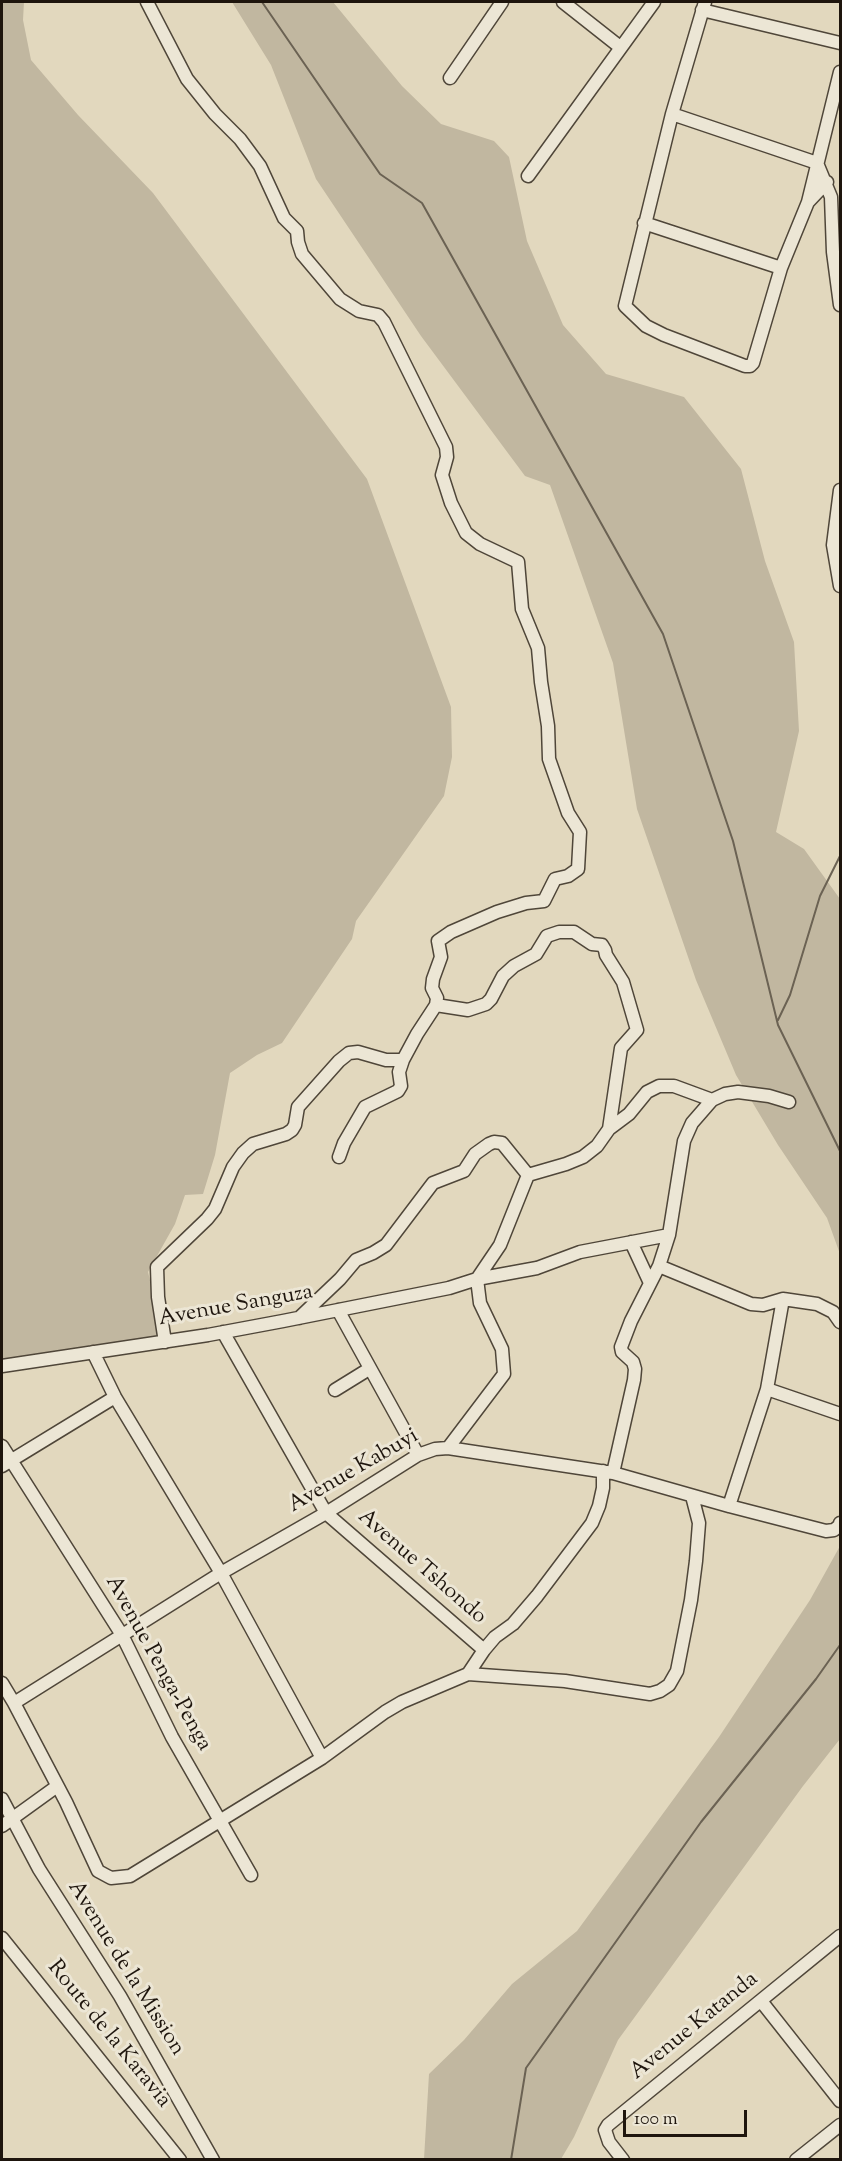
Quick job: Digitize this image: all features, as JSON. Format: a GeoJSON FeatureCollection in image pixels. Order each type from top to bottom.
{"type":"FeatureCollection","features":[{"type":"Feature","properties":{"kind":"street"},"geometry":{"type":"LineString","coordinates":[[147,2],[187,79],[215,114],[240,139],[260,166],[284,218],[297,231],[298,242],[303,254],[340,299],[359,311],[378,315],[384,322],[446,447],[447,457],[442,475],[451,503],[466,533],[480,544],[513,558],[519,566],[520,601],[538,648],[548,726],[549,759],[568,813],[580,832],[579,866],[574,872],[555,879],[544,901],[504,909],[438,941],[441,957],[432,987],[437,999],[436,1005],[403,1060],[399,1072],[400,1089],[365,1107],[344,1143],[339,1157]]}},
{"type":"Feature","properties":{"kind":"street"},"geometry":{"type":"LineString","coordinates":[[450,78],[502,2]]}},
{"type":"Feature","properties":{"kind":"street"},"geometry":{"type":"LineString","coordinates":[[563,2],[620,46]]}},
{"type":"Feature","properties":{"kind":"street"},"geometry":{"type":"LineString","coordinates":[[528,176],[654,2]]}},
{"type":"Feature","properties":{"kind":"street"},"geometry":{"type":"LineString","coordinates":[[840,43],[704,6],[672,114],[625,308],[646,326],[745,366],[753,363],[781,268],[808,202],[840,72]]}},
{"type":"Feature","properties":{"kind":"street"},"geometry":{"type":"LineString","coordinates":[[672,114],[817,163],[826,182],[836,214],[833,252],[840,305]]}},
{"type":"Feature","properties":{"kind":"street"},"geometry":{"type":"LineString","coordinates":[[808,202],[826,182]]}},
{"type":"Feature","properties":{"kind":"street"},"geometry":{"type":"LineString","coordinates":[[644,223],[781,268]]}},
{"type":"Feature","properties":{"kind":"street"},"geometry":{"type":"LineString","coordinates":[[840,490],[833,545],[840,586]]}},
{"type":"Feature","properties":{"kind":"street"},"geometry":{"type":"LineString","coordinates":[[436,1005],[468,1010],[486,1004],[503,976],[514,966],[536,954],[547,936],[559,932],[574,932],[592,944],[602,945],[623,982],[637,1024],[637,1030],[621,1048],[609,1129]]}},
{"type":"Feature","properties":{"kind":"street"},"geometry":{"type":"LineString","coordinates":[[165,1342],[158,1297],[157,1267],[211,1214],[233,1167],[243,1153],[253,1144],[290,1132],[296,1125],[298,1107],[349,1053],[358,1052],[386,1060],[403,1060]]}},
{"type":"Feature","properties":{"kind":"street"},"geometry":{"type":"LineString","coordinates":[[528,1175],[583,1157],[597,1146],[609,1129],[629,1114],[647,1092],[659,1086],[674,1086],[712,1100]]}},
{"type":"Feature","properties":{"kind":"street"},"geometry":{"type":"LineString","coordinates":[[468,1674],[484,1650],[495,1637],[513,1624],[584,1536],[599,1506],[634,1380],[633,1362],[622,1352],[621,1347],[631,1321],[659,1266],[669,1235],[684,1141],[692,1123],[712,1100],[738,1092],[769,1096],[789,1102]]}},
{"type":"Feature","properties":{"kind":"street"},"geometry":{"type":"LineString","coordinates":[[299,1318],[340,1279],[356,1260],[386,1245],[433,1183],[464,1171],[475,1154],[489,1144],[502,1143],[528,1175]]}},
{"type":"Feature","properties":{"kind":"street"},"geometry":{"type":"LineString","coordinates":[[448,1448],[504,1374],[502,1349],[480,1303],[477,1279],[500,1245],[528,1175]]}},
{"type":"Feature","properties":{"kind":"street","name":"Avenue Sanguza"},"geometry":{"type":"LineString","coordinates":[[2,1366],[165,1342],[299,1318],[449,1288],[477,1279],[537,1268],[580,1252],[669,1235]]}},
{"type":"Feature","properties":{"kind":"street"},"geometry":{"type":"LineString","coordinates":[[631,1242],[650,1283]]}},
{"type":"Feature","properties":{"kind":"street"},"geometry":{"type":"LineString","coordinates":[[659,1266],[751,1304],[763,1305],[783,1299],[817,1304],[833,1312],[840,1322]]}},
{"type":"Feature","properties":{"kind":"street"},"geometry":{"type":"LineString","coordinates":[[729,1506],[767,1389],[783,1299]]}},
{"type":"Feature","properties":{"kind":"street"},"geometry":{"type":"LineString","coordinates":[[338,1310],[418,1455]]}},
{"type":"Feature","properties":{"kind":"street","name":"Avenue Tshondo"},"geometry":{"type":"LineString","coordinates":[[223,1332],[326,1513],[484,1650]]}},
{"type":"Feature","properties":{"kind":"street"},"geometry":{"type":"LineString","coordinates":[[93,1352],[115,1397],[221,1573],[322,1758]]}},
{"type":"Feature","properties":{"kind":"street"},"geometry":{"type":"LineString","coordinates":[[335,1390],[369,1369]]}},
{"type":"Feature","properties":{"kind":"street"},"geometry":{"type":"LineString","coordinates":[[767,1389],[840,1414]]}},
{"type":"Feature","properties":{"kind":"street"},"geometry":{"type":"LineString","coordinates":[[6,1463],[115,1397]]}},
{"type":"Feature","properties":{"kind":"street","name":"Avenue Penga-Penga"},"geometry":{"type":"LineString","coordinates":[[2,1446],[6,1463],[122,1635],[172,1737],[251,1875]]}},
{"type":"Feature","properties":{"kind":"street","name":"Avenue Kabuyi"},"geometry":{"type":"LineString","coordinates":[[14,1703],[221,1573],[326,1513],[418,1455],[435,1449],[448,1448],[608,1472],[826,1531],[834,1530],[840,1523]]}},
{"type":"Feature","properties":{"kind":"street"},"geometry":{"type":"LineString","coordinates":[[2,1683],[74,1818],[98,1871],[111,1878],[130,1876],[322,1758],[385,1712],[402,1702],[468,1674],[566,1681],[650,1694],[669,1685],[677,1671],[695,1570],[699,1523],[692,1496]]}},
{"type":"Feature","properties":{"kind":"street"},"geometry":{"type":"LineString","coordinates":[[2,1826],[57,1787]]}},
{"type":"Feature","properties":{"kind":"street","name":"Avenue de la Mission"},"geometry":{"type":"LineString","coordinates":[[2,1799],[39,1869],[120,1996],[213,2160]]}},
{"type":"Feature","properties":{"kind":"street","name":"Avenue Katanda"},"geometry":{"type":"LineString","coordinates":[[623,2160],[609,2142],[605,2128],[840,1936]]}},
{"type":"Feature","properties":{"kind":"street","name":"Route de la Karavia"},"geometry":{"type":"LineString","coordinates":[[2,1938],[180,2160]]}},
{"type":"Feature","properties":{"kind":"street"},"geometry":{"type":"LineString","coordinates":[[761,2001],[840,2101]]}},
{"type":"Feature","properties":{"kind":"street"},"geometry":{"type":"LineString","coordinates":[[796,2160],[840,2125]]}},
{"type":"Feature","properties":{"kind":"shaded area"},"geometry":{"type":"Polygon","coordinates":[[[2,2],[24,2],[23,20],[31,60],[78,115],[153,193],[367,479],[451,707],[452,757],[444,796],[356,921],[352,939],[282,1043],[257,1055],[230,1073],[215,1155],[203,1194],[185,1195],[175,1224],[148,1272],[165,1342],[2,1366],[2,2]]]}},
{"type":"Feature","properties":{"kind":"shaded area"},"geometry":{"type":"Polygon","coordinates":[[[232,2],[333,2],[402,86],[441,124],[494,141],[509,157],[527,241],[563,325],[606,374],[684,397],[741,469],[765,561],[794,642],[799,731],[776,832],[804,849],[840,899],[840,1254],[827,1218],[778,1145],[736,1075],[696,980],[637,809],[613,663],[550,485],[525,476],[421,336],[316,179],[271,65],[232,2]]]}},
{"type":"Feature","properties":{"kind":"shaded area"},"geometry":{"type":"Polygon","coordinates":[[[840,1546],[840,1739],[803,1786],[618,2040],[574,2137],[561,2159],[424,2159],[429,2074],[464,2040],[512,1984],[577,1931],[719,1737],[810,1600],[840,1546]]]}},
{"type":"Feature","properties":{"kind":"waterway"},"geometry":{"type":"LineString","coordinates":[[262,2],[380,174],[422,203],[663,634],[733,841],[778,1025],[840,1151]]}},
{"type":"Feature","properties":{"kind":"waterway"},"geometry":{"type":"LineString","coordinates":[[778,1020],[790,995],[820,896],[840,856]]}},
{"type":"Feature","properties":{"kind":"waterway"},"geometry":{"type":"LineString","coordinates":[[511,2160],[526,2068],[701,1822],[816,1679],[840,1645]]}}]}
